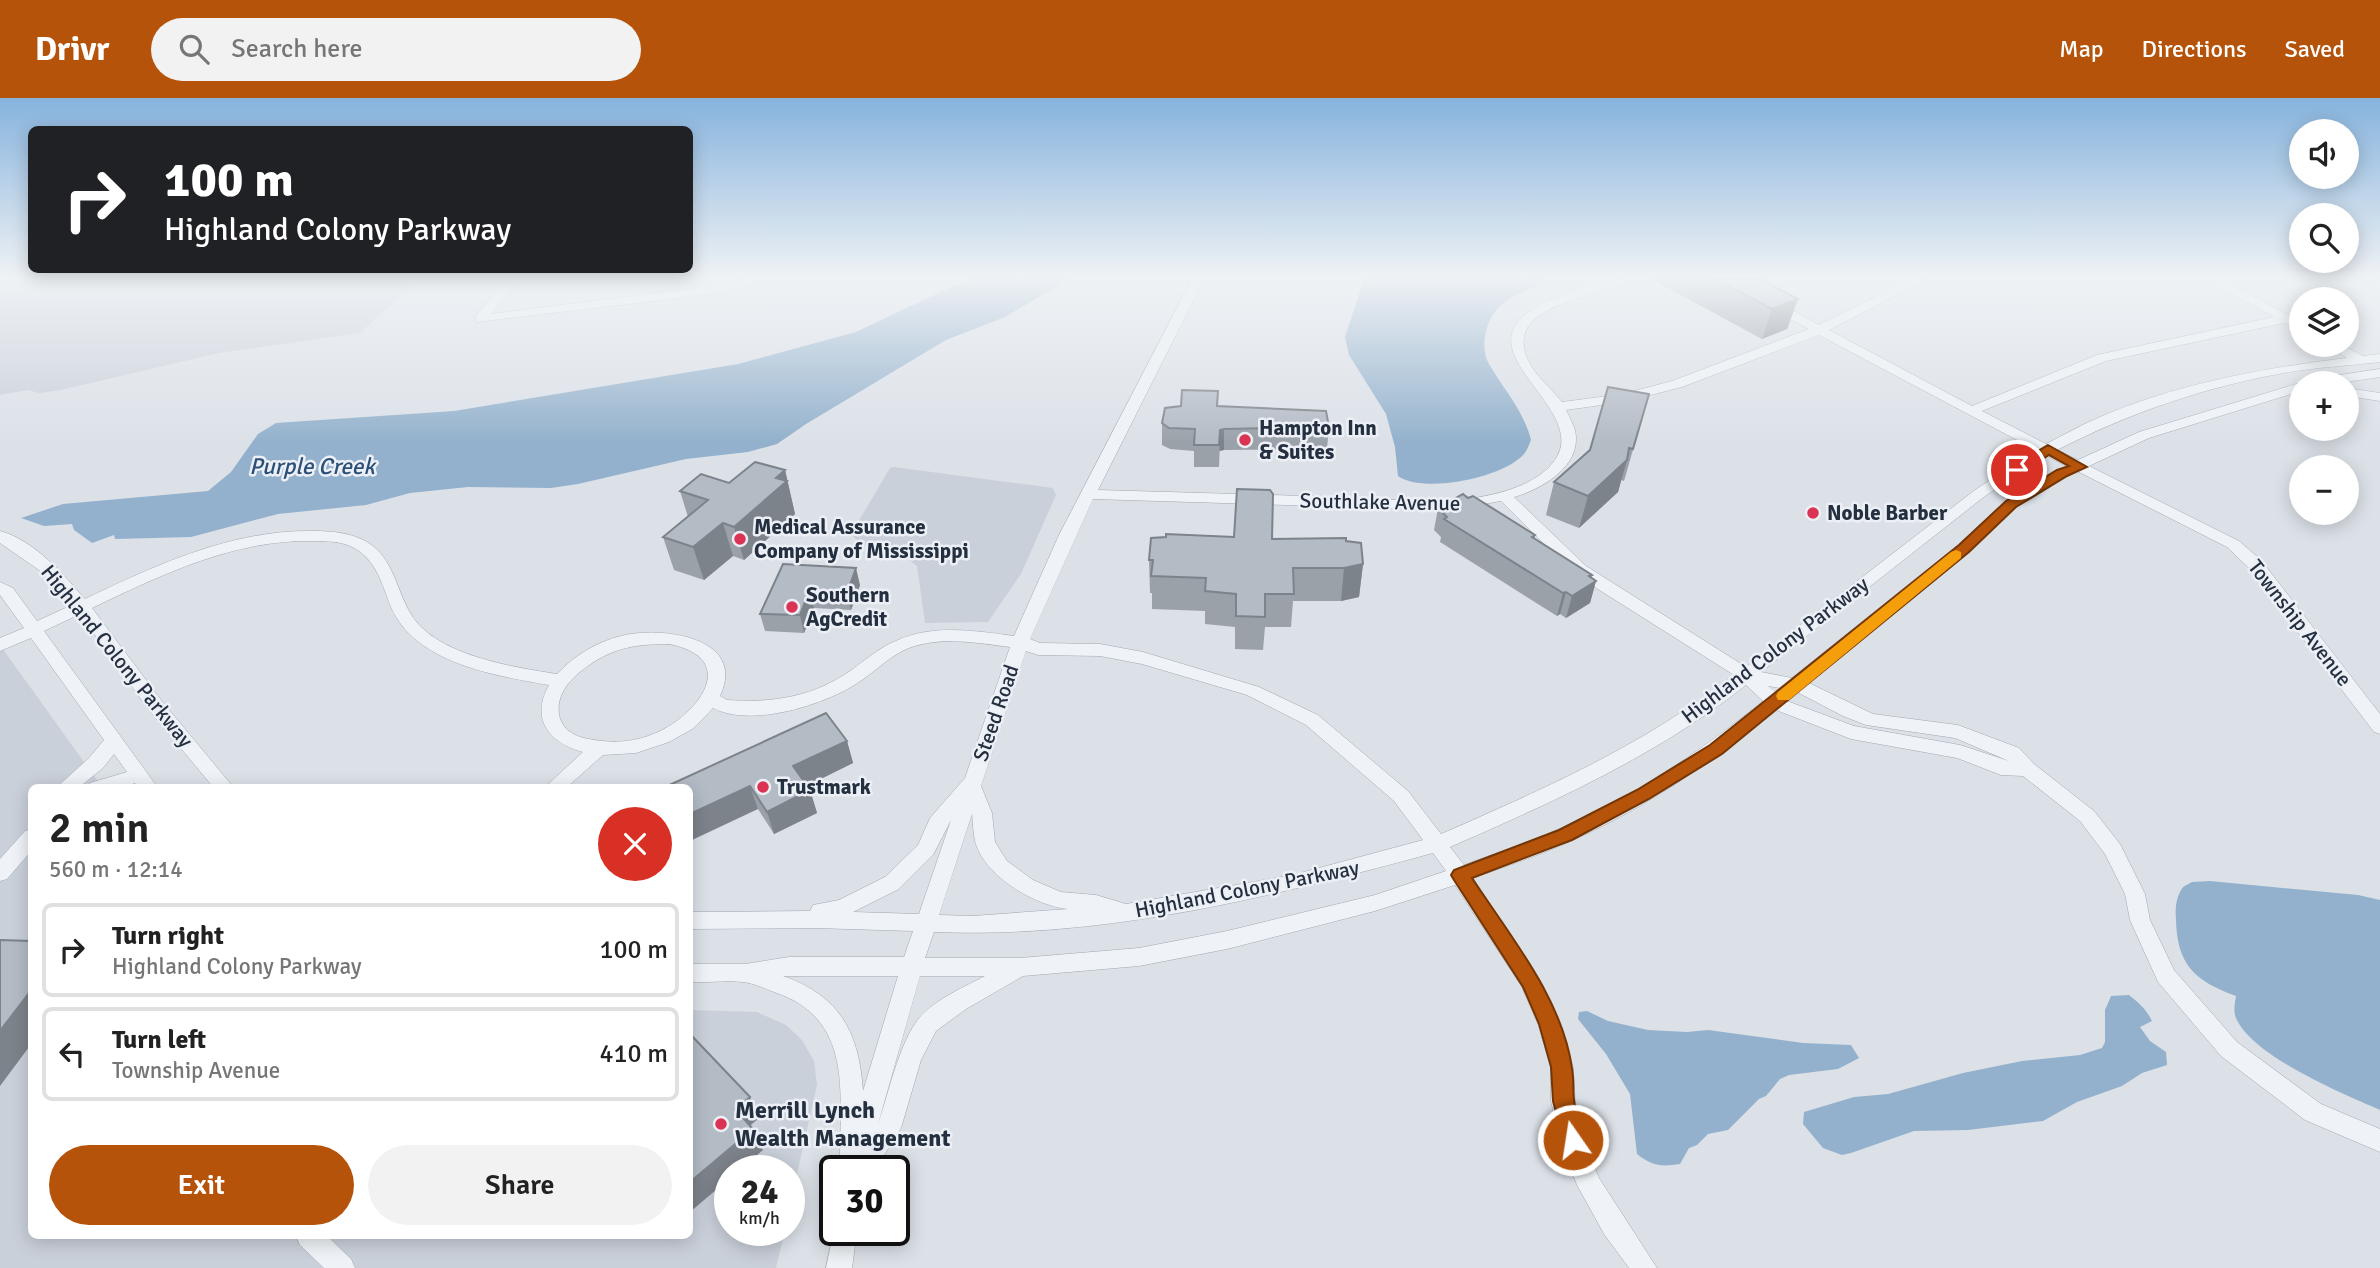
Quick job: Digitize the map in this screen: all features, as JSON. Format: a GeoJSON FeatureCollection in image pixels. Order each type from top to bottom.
{"type":"FeatureCollection","features":[{"type":"Feature","properties":{"kind":"street","name":"Steed Road"},"geometry":{"type":"LineString","coordinates":[[860,1155],[879,1073],[911,969],[1020,642],[1067,535],[1170,334]]}},
{"type":"Feature","properties":{"kind":"street","name":"Southlake Avenue"},"geometry":{"type":"LineString","coordinates":[[1089,494],[1436,505],[1485,502],[1505,497],[1538,484],[1556,468],[1564,457],[1567,439],[1558,407],[1535,382],[1519,355],[1520,334]]}},
{"type":"Feature","properties":{"kind":"street"},"geometry":{"type":"LineString","coordinates":[[1558,407],[1658,390],[1809,334]]}},
{"type":"Feature","properties":{"kind":"street","name":"Township Avenue"},"geometry":{"type":"LineString","coordinates":[[1826,334],[1971,411],[2219,536],[2245,554],[2380,727]]}},
{"type":"Feature","properties":{"kind":"street"},"geometry":{"type":"LineString","coordinates":[[1971,411],[2102,358],[2207,334]]}},
{"type":"Feature","properties":{"kind":"street"},"geometry":{"type":"LineString","coordinates":[[2355,357],[2380,372]]}},
{"type":"Feature","properties":{"kind":"street","name":"Highland Colony Parkway"},"geometry":{"type":"LineString","coordinates":[[693,920],[764,919],[973,925],[1125,913],[1293,883],[1438,844],[1570,786],[1645,746],[1703,709],[1980,493],[2048,449],[2105,420],[2193,390],[2285,369],[2380,358]]}},
{"type":"Feature","properties":{"kind":"street"},"geometry":{"type":"LineString","coordinates":[[2359,376],[2380,372]]}},
{"type":"Feature","properties":{"kind":"street","name":"Highland Colony Parkway"},"geometry":{"type":"LineString","coordinates":[[693,973],[745,973],[789,967],[1020,967],[1139,957],[1227,940],[1375,903],[1460,875],[1566,835],[1643,795],[1716,750],[1964,548],[2011,504],[2062,473],[2080,467],[2144,435],[2203,414],[2289,390]]}},
{"type":"Feature","properties":{"kind":"street"},"geometry":{"type":"LineString","coordinates":[[2359,394],[2380,397]]}},
{"type":"Feature","properties":{"kind":"street"},"geometry":{"type":"LineString","coordinates":[[2203,414],[2227,414],[2289,400]]}},
{"type":"Feature","properties":{"kind":"street"},"geometry":{"type":"LineString","coordinates":[[1505,497],[1580,570],[1748,676],[1775,703],[1851,732],[1960,752],[2001,768],[2027,769]]}},
{"type":"Feature","properties":{"kind":"street"},"geometry":{"type":"LineString","coordinates":[[0,645],[204,553],[258,538],[308,533],[352,538],[375,556],[411,627],[426,638],[459,656],[515,673],[560,681]]}},
{"type":"Feature","properties":{"kind":"street","name":"Highland Colony Parkway"},"geometry":{"type":"LineString","coordinates":[[0,536],[32,554],[46,566],[82,607],[147,695],[222,784]]}},
{"type":"Feature","properties":{"kind":"street"},"geometry":{"type":"LineString","coordinates":[[0,587],[7,592],[144,781],[124,784]]}},
{"type":"Feature","properties":{"kind":"street"},"geometry":{"type":"LineString","coordinates":[[711,699],[723,706],[750,708],[773,707],[815,698],[851,679],[880,656],[905,643],[938,636],[969,636],[1020,642],[1038,649],[1100,650],[1143,658],[1253,691],[1312,720],[1401,796],[1460,875],[1530,982],[1549,1024],[1562,1067],[1563,1101],[1573,1140],[1590,1185],[1613,1225],[1644,1268]]}},
{"type":"Feature","properties":{"kind":"street"},"geometry":{"type":"LineString","coordinates":[[644,638],[682,640],[704,649],[716,668],[717,680],[711,699],[686,724],[654,741],[626,747],[599,748],[568,741],[557,732],[550,710],[553,693],[560,681],[584,659],[616,643],[644,638]]}},
{"type":"Feature","properties":{"kind":"street"},"geometry":{"type":"LineString","coordinates":[[1748,676],[1798,685],[1849,712],[1872,720],[1938,728],[1983,740],[2012,753],[2027,769],[2087,816],[2113,849],[2136,894],[2140,920],[2166,976],[2195,1013],[2230,1049],[2313,1112],[2380,1141]]}},
{"type":"Feature","properties":{"kind":"street"},"geometry":{"type":"LineString","coordinates":[[70,784],[96,763],[115,740]]}},
{"type":"Feature","properties":{"kind":"street"},"geometry":{"type":"LineString","coordinates":[[558,784],[599,748]]}},
{"type":"Feature","properties":{"kind":"street"},"geometry":{"type":"LineString","coordinates":[[764,919],[842,908],[892,883],[926,850],[937,823],[971,783],[982,813],[985,844],[1000,867],[1026,886],[1059,900],[1096,903],[1125,913]]}},
{"type":"Feature","properties":{"kind":"street"},"geometry":{"type":"LineString","coordinates":[[0,873],[17,844]]}},
{"type":"Feature","properties":{"kind":"street"},"geometry":{"type":"LineString","coordinates":[[868,1155],[889,1128],[910,1058],[928,1024],[958,1002],[1020,967]]}},
{"type":"Feature","properties":{"kind":"street"},"geometry":{"type":"LineString","coordinates":[[745,973],[786,987],[820,1005],[841,1030],[851,1063],[855,1155]]}},
{"type":"Feature","properties":{"kind":"street"},"geometry":{"type":"LineString","coordinates":[[312,1239],[338,1266]]}},
{"type":"Feature","properties":{"kind":"street"},"geometry":{"type":"LineString","coordinates":[[839,1268],[842,1246]]}},
{"type":"Feature","properties":{"kind":"shaded area"},"geometry":{"type":"Polygon","coordinates":[[[0,334],[356,334],[219,353],[61,390],[39,393],[28,390],[0,395],[0,334]]]}},
{"type":"Feature","properties":{"kind":"shaded area"},"geometry":{"type":"Polygon","coordinates":[[[890,468],[1053,488],[1056,495],[1021,574],[988,622],[925,623],[917,566],[892,548],[861,545],[851,534],[890,468]]]}},
{"type":"Feature","properties":{"kind":"shaded area"},"geometry":{"type":"Polygon","coordinates":[[[0,645],[100,784],[28,784],[28,1239],[693,1239],[693,1010],[757,1012],[786,1025],[802,1040],[814,1061],[817,1085],[801,1155],[714,1155],[714,1246],[781,1246],[776,1268],[0,1268],[0,645]]]}},
{"type":"Feature","properties":{"kind":"water","name":"Purple Creek"},"geometry":{"type":"Polygon","coordinates":[[[850,334],[962,334],[946,340],[777,444],[748,452],[686,459],[551,488],[468,487],[410,493],[366,505],[278,514],[191,537],[115,539],[114,535],[92,543],[74,530],[72,524],[44,526],[21,518],[63,504],[208,491],[231,472],[258,434],[276,423],[454,411],[738,364],[850,334]]]}},
{"type":"Feature","properties":{"kind":"water"},"geometry":{"type":"Polygon","coordinates":[[[1346,334],[1486,334],[1484,341],[1489,364],[1528,429],[1531,440],[1527,450],[1513,463],[1498,471],[1462,481],[1425,484],[1398,476],[1395,447],[1386,414],[1349,355],[1346,334]]]}},
{"type":"Feature","properties":{"kind":"water"},"geometry":{"type":"Polygon","coordinates":[[[2210,881],[2358,895],[2380,900],[2380,1110],[2300,1072],[2260,1046],[2245,1032],[2236,1018],[2236,996],[2209,984],[2191,969],[2180,949],[2177,936],[2176,903],[2183,887],[2192,882],[2210,881]]]}},
{"type":"Feature","properties":{"kind":"water"},"geometry":{"type":"Polygon","coordinates":[[[2129,995],[2150,1017],[2152,1021],[2140,1027],[2150,1041],[2166,1052],[2167,1065],[2142,1073],[2122,1086],[2077,1102],[2043,1121],[1968,1130],[1914,1131],[1842,1155],[1823,1148],[1803,1124],[1804,1112],[1854,1097],[1888,1094],[1963,1073],[2022,1061],[2080,1055],[2102,1048],[2105,1042],[2105,1010],[2111,996],[2129,995]]]}},
{"type":"Feature","properties":{"kind":"water"},"geometry":{"type":"Polygon","coordinates":[[[1587,1011],[1608,1021],[1648,1030],[1708,1030],[1803,1043],[1851,1045],[1859,1058],[1838,1069],[1789,1075],[1780,1079],[1766,1096],[1759,1099],[1728,1130],[1708,1134],[1697,1145],[1689,1148],[1680,1164],[1657,1165],[1637,1154],[1630,1094],[1606,1054],[1578,1019],[1579,1012],[1587,1011]]]}},
{"type":"Feature","properties":{"kind":"building"},"geometry":{"type":"Polygon","coordinates":[[[1608,387],[1649,394],[1633,449],[1629,448],[1627,460],[1588,496],[1554,482],[1590,450],[1608,387]]]}},
{"type":"Feature","properties":{"kind":"building"},"geometry":{"type":"Polygon","coordinates":[[[1182,390],[1218,391],[1217,406],[1326,411],[1329,427],[1224,429],[1220,430],[1219,445],[1194,445],[1195,429],[1169,428],[1162,423],[1165,408],[1181,406],[1182,390]]]}},
{"type":"Feature","properties":{"kind":"building"},"geometry":{"type":"Polygon","coordinates":[[[755,462],[785,470],[776,478],[787,481],[734,527],[723,523],[693,547],[663,537],[708,500],[680,491],[701,474],[729,483],[755,462]]]}},
{"type":"Feature","properties":{"kind":"building"},"geometry":{"type":"Polygon","coordinates":[[[1237,489],[1270,490],[1273,494],[1272,539],[1346,538],[1346,541],[1361,543],[1363,564],[1344,568],[1293,568],[1294,594],[1265,594],[1265,617],[1236,616],[1236,594],[1205,591],[1206,578],[1151,576],[1151,538],[1166,537],[1166,534],[1234,537],[1237,489]]]}},
{"type":"Feature","properties":{"kind":"building"},"geometry":{"type":"Polygon","coordinates":[[[1463,494],[1468,498],[1473,496],[1535,535],[1532,537],[1592,575],[1589,576],[1596,581],[1572,596],[1563,593],[1444,519],[1447,517],[1438,508],[1463,494]]]}},
{"type":"Feature","properties":{"kind":"building"},"geometry":{"type":"Polygon","coordinates":[[[783,564],[856,568],[847,593],[809,591],[800,615],[760,614],[783,564]]]}},
{"type":"Feature","properties":{"kind":"building"},"geometry":{"type":"Polygon","coordinates":[[[826,713],[847,741],[793,766],[810,790],[767,812],[750,786],[693,813],[693,784],[672,784],[826,713]]]}},
{"type":"Feature","properties":{"kind":"building"},"geometry":{"type":"Polygon","coordinates":[[[0,940],[28,941],[28,994],[0,1031],[0,940]]]}},
{"type":"Feature","properties":{"kind":"building","name":"Merrill Lynch Wealth Management"},"geometry":{"type":"Polygon","coordinates":[[[693,1037],[750,1097],[735,1109],[753,1129],[722,1155],[714,1155],[714,1162],[693,1179],[693,1037]]]}},
{"type":"Feature","properties":{"kind":"slow traffic"},"geometry":{"type":"LineString","coordinates":[[1784,696],[1956,555]]}},
{"type":"Feature","properties":{"kind":"place","name":"Hampton Inn & Suites"},"geometry":{"type":"Point","coordinates":[1245,440]}},
{"type":"Feature","properties":{"kind":"place","name":"Noble Barber"},"geometry":{"type":"Point","coordinates":[1813,513]}},
{"type":"Feature","properties":{"kind":"place","name":"Medical Assurance Company of Mississippi"},"geometry":{"type":"Point","coordinates":[740,539]}},
{"type":"Feature","properties":{"kind":"place","name":"Southern AgCredit"},"geometry":{"type":"Point","coordinates":[792,607]}},
{"type":"Feature","properties":{"kind":"place","name":"Trustmark"},"geometry":{"type":"Point","coordinates":[763,787]}},
{"type":"Feature","properties":{"kind":"place","name":"Merrill Lynch Wealth Management"},"geometry":{"type":"Point","coordinates":[721,1124]}},
{"type":"Feature","properties":{"kind":"route"},"geometry":{"type":"LineString","coordinates":[[1573,1140],[1563,1101],[1562,1067],[1549,1024],[1530,982],[1460,875],[1566,835],[1643,795],[1716,750],[1964,548],[2011,504],[2062,473],[2080,467],[2048,449],[2017,470]]}}]}
